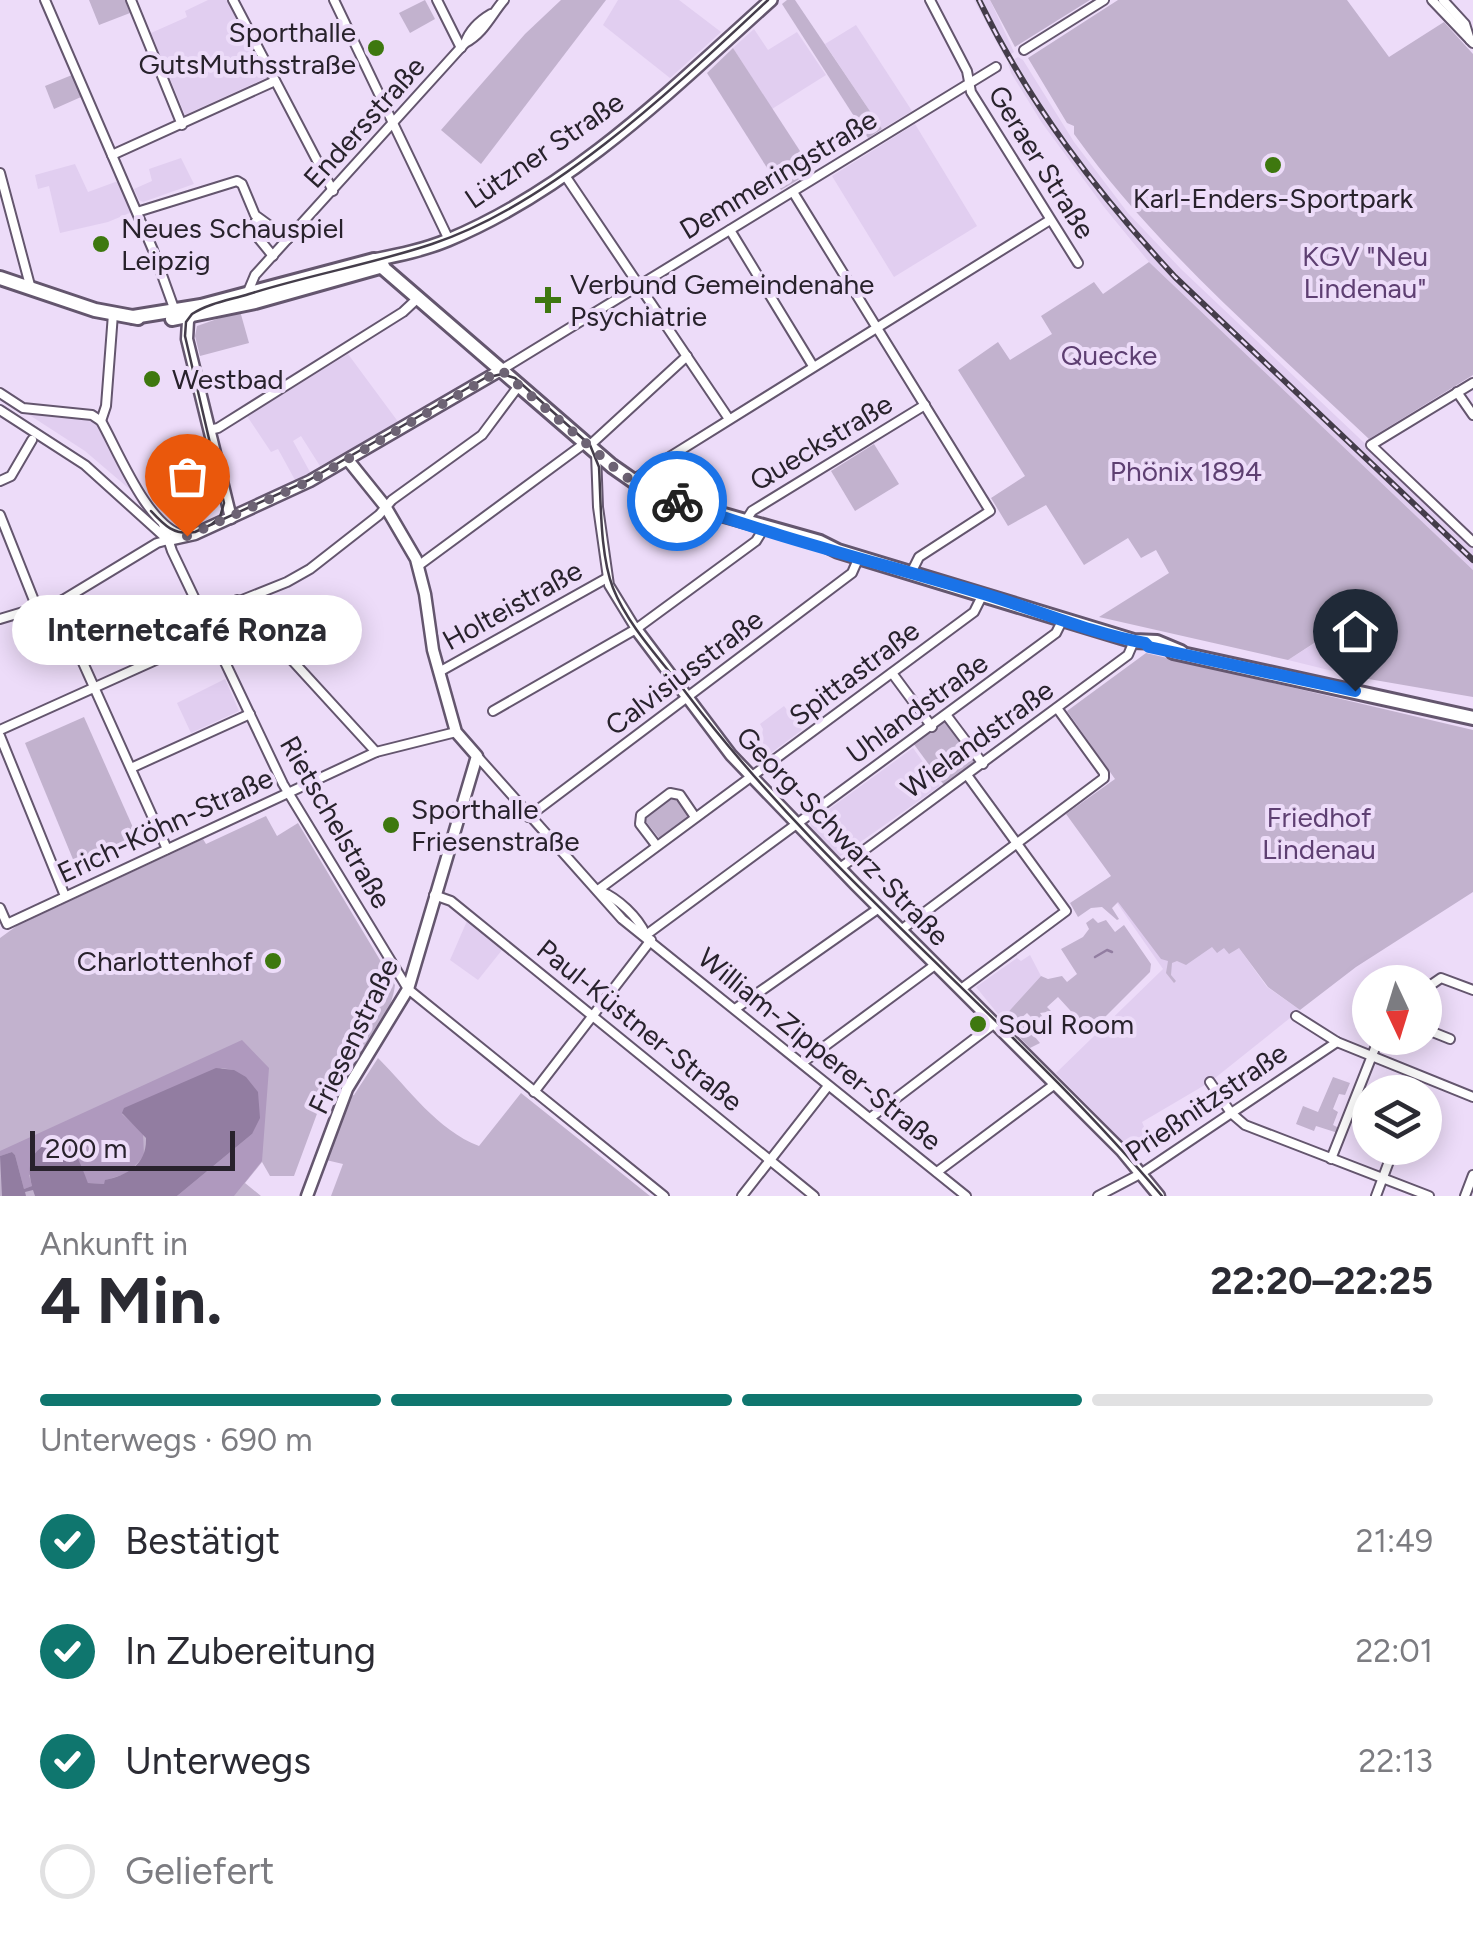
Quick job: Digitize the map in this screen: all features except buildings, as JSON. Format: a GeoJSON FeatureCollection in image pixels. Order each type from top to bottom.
{"type":"FeatureCollection","features":[{"type":"Feature","properties":{"kind":"main road","name":"Lützner Straße"},"geometry":{"type":"LineString","coordinates":[[132,317],[251,296],[379,263],[449,240],[564,174],[650,110],[771,0]]}},
{"type":"Feature","properties":{"kind":"main road"},"geometry":{"type":"LineString","coordinates":[[400,280],[403,256]]}},
{"type":"Feature","properties":{"kind":"main road"},"geometry":{"type":"LineString","coordinates":[[379,263],[507,366],[516,389],[630,481],[676,501],[784,538],[1140,642],[1157,642],[1181,652],[1473,718]]}},
{"type":"Feature","properties":{"kind":"main road","name":"Lützner Straße"},"geometry":{"type":"LineString","coordinates":[[0,278],[114,314],[154,320],[190,317],[251,296]]}},
{"type":"Feature","properties":{"kind":"street"},"geometry":{"type":"LineString","coordinates":[[45,0],[137,212],[175,311]]}},
{"type":"Feature","properties":{"kind":"street"},"geometry":{"type":"LineString","coordinates":[[132,0],[182,124]]}},
{"type":"Feature","properties":{"kind":"street"},"geometry":{"type":"LineString","coordinates":[[234,0],[332,191]]}},
{"type":"Feature","properties":{"kind":"street"},"geometry":{"type":"LineString","coordinates":[[334,0],[449,240]]}},
{"type":"Feature","properties":{"kind":"street"},"geometry":{"type":"LineString","coordinates":[[437,0],[463,45]]}},
{"type":"Feature","properties":{"kind":"street","name":"Endersstraße"},"geometry":{"type":"LineString","coordinates":[[251,296],[255,275],[463,45],[468,34],[504,0]]}},
{"type":"Feature","properties":{"kind":"street","name":"Geraer Straße"},"geometry":{"type":"LineString","coordinates":[[930,0],[967,70],[970,92],[1078,264]]}},
{"type":"Feature","properties":{"kind":"street"},"geometry":{"type":"LineString","coordinates":[[1024,50],[1104,0]]}},
{"type":"Feature","properties":{"kind":"street"},"geometry":{"type":"LineString","coordinates":[[1432,0],[1472,39]]}},
{"type":"Feature","properties":{"kind":"street"},"geometry":{"type":"LineString","coordinates":[[1443,0],[1465,24],[1472,39]]}},
{"type":"Feature","properties":{"kind":"street","name":"Demmeringstraße"},"geometry":{"type":"LineString","coordinates":[[0,619],[63,600],[153,545],[166,532],[187,536],[348,460],[996,67]]}},
{"type":"Feature","properties":{"kind":"street"},"geometry":{"type":"LineString","coordinates":[[112,155],[275,81]]}},
{"type":"Feature","properties":{"kind":"street"},"geometry":{"type":"LineString","coordinates":[[0,173],[31,289]]}},
{"type":"Feature","properties":{"kind":"street"},"geometry":{"type":"LineString","coordinates":[[564,174],[729,419]]}},
{"type":"Feature","properties":{"kind":"street"},"geometry":{"type":"LineString","coordinates":[[137,212],[237,181],[258,218],[288,239]]}},
{"type":"Feature","properties":{"kind":"street"},"geometry":{"type":"LineString","coordinates":[[793,192],[990,511],[918,557],[911,573]]}},
{"type":"Feature","properties":{"kind":"street"},"geometry":{"type":"LineString","coordinates":[[258,218],[251,229],[273,256]]}},
{"type":"Feature","properties":{"kind":"street"},"geometry":{"type":"LineString","coordinates":[[630,481],[1050,220]]}},
{"type":"Feature","properties":{"kind":"street"},"geometry":{"type":"LineString","coordinates":[[730,230],[813,366]]}},
{"type":"Feature","properties":{"kind":"street"},"geometry":{"type":"LineString","coordinates":[[209,430],[380,326],[419,297]]}},
{"type":"Feature","properties":{"kind":"street"},"geometry":{"type":"LineString","coordinates":[[201,306],[190,317],[187,339],[231,518]]}},
{"type":"Feature","properties":{"kind":"street"},"geometry":{"type":"LineString","coordinates":[[101,421],[106,406],[114,314]]}},
{"type":"Feature","properties":{"kind":"street"},"geometry":{"type":"LineString","coordinates":[[418,566],[590,447],[687,356]]}},
{"type":"Feature","properties":{"kind":"street"},"geometry":{"type":"LineString","coordinates":[[1473,383],[1371,446],[1473,542]]}},
{"type":"Feature","properties":{"kind":"street"},"geometry":{"type":"LineString","coordinates":[[65,896],[0,733],[160,658],[204,618],[237,600],[296,578],[482,435],[516,389]]}},
{"type":"Feature","properties":{"kind":"street"},"geometry":{"type":"LineString","coordinates":[[1458,392],[1473,415]]}},
{"type":"Feature","properties":{"kind":"street"},"geometry":{"type":"LineString","coordinates":[[0,393],[23,408],[92,415],[101,421],[166,532]]}},
{"type":"Feature","properties":{"kind":"street","name":"Queckstraße"},"geometry":{"type":"LineString","coordinates":[[744,522],[752,510],[924,405]]}},
{"type":"Feature","properties":{"kind":"street"},"geometry":{"type":"LineString","coordinates":[[0,410],[85,465],[166,532]]}},
{"type":"Feature","properties":{"kind":"street"},"geometry":{"type":"LineString","coordinates":[[0,481],[11,476],[32,440]]}},
{"type":"Feature","properties":{"kind":"street","name":"Georg-Schwarz-Straße"},"geometry":{"type":"LineString","coordinates":[[590,447],[607,578],[617,602],[731,755],[1160,1196]]}},
{"type":"Feature","properties":{"kind":"street","name":"William-Zipperer-Straße"},"geometry":{"type":"LineString","coordinates":[[348,460],[386,506],[418,566],[439,672],[456,732],[622,919],[966,1196]]}},
{"type":"Feature","properties":{"kind":"street"},"geometry":{"type":"LineString","coordinates":[[0,515],[37,608]]}},
{"type":"Feature","properties":{"kind":"street"},"geometry":{"type":"LineString","coordinates":[[493,712],[636,629],[756,541],[764,528]]}},
{"type":"Feature","properties":{"kind":"street","name":"Rietschelstraße"},"geometry":{"type":"LineString","coordinates":[[166,532],[288,792],[408,989],[664,1196]]}},
{"type":"Feature","properties":{"kind":"street","name":"Calvisiusstraße"},"geometry":{"type":"LineString","coordinates":[[528,817],[852,573],[859,558]]}},
{"type":"Feature","properties":{"kind":"street","name":"Holteistraße"},"geometry":{"type":"LineString","coordinates":[[439,672],[607,578]]}},
{"type":"Feature","properties":{"kind":"street","name":"Spittastraße"},"geometry":{"type":"LineString","coordinates":[[598,890],[974,612],[984,594]]}},
{"type":"Feature","properties":{"kind":"street"},"geometry":{"type":"LineString","coordinates":[[63,600],[80,656],[167,849]]}},
{"type":"Feature","properties":{"kind":"street"},"geometry":{"type":"LineString","coordinates":[[237,600],[376,752]]}},
{"type":"Feature","properties":{"kind":"street","name":"Uhlandstraße"},"geometry":{"type":"LineString","coordinates":[[534,1092],[649,938],[1056,633],[1063,618]]}},
{"type":"Feature","properties":{"kind":"street","name":"Wielandstraße"},"geometry":{"type":"LineString","coordinates":[[840,868],[1128,655],[1140,642]]}},
{"type":"Feature","properties":{"kind":"street"},"geometry":{"type":"LineString","coordinates":[[892,673],[932,728]]}},
{"type":"Feature","properties":{"kind":"street"},"geometry":{"type":"LineString","coordinates":[[901,930],[1104,778],[1057,708]]}},
{"type":"Feature","properties":{"kind":"street"},"geometry":{"type":"LineString","coordinates":[[131,768],[250,714]]}},
{"type":"Feature","properties":{"kind":"street"},"geometry":{"type":"LineString","coordinates":[[947,716],[982,764]]}},
{"type":"Feature","properties":{"kind":"street","name":"Erich-Köhn-Straße"},"geometry":{"type":"LineString","coordinates":[[0,908],[7,924],[376,752],[456,732]]}},
{"type":"Feature","properties":{"kind":"street","name":"Friesenstraße"},"geometry":{"type":"LineString","coordinates":[[308,1196],[347,1089],[408,989],[477,756]]}},
{"type":"Feature","properties":{"kind":"street"},"geometry":{"type":"LineString","coordinates":[[469,780],[492,774]]}},
{"type":"Feature","properties":{"kind":"street"},"geometry":{"type":"LineString","coordinates":[[961,989],[1066,912],[967,775]]}},
{"type":"Feature","properties":{"kind":"street"},"geometry":{"type":"LineString","coordinates":[[656,846],[640,824],[641,816],[670,793],[680,795],[696,817]]}},
{"type":"Feature","properties":{"kind":"street","name":"Paul-Küstner-Straße"},"geometry":{"type":"LineString","coordinates":[[434,894],[451,902],[814,1196]]}},
{"type":"Feature","properties":{"kind":"street"},"geometry":{"type":"LineString","coordinates":[[734,1009],[879,908]]}},
{"type":"Feature","properties":{"kind":"street"},"geometry":{"type":"LineString","coordinates":[[802,1063],[935,964]]}},
{"type":"Feature","properties":{"kind":"street"},"geometry":{"type":"LineString","coordinates":[[1442,978],[1473,990]]}},
{"type":"Feature","properties":{"kind":"street"},"geometry":{"type":"LineString","coordinates":[[1296,1016],[1337,1042],[1473,1097]]}},
{"type":"Feature","properties":{"kind":"street"},"geometry":{"type":"LineString","coordinates":[[870,1118],[995,1024]]}},
{"type":"Feature","properties":{"kind":"street"},"geometry":{"type":"LineString","coordinates":[[1442,1036],[1450,1039]]}},
{"type":"Feature","properties":{"kind":"street","name":"Prießnitzstraße"},"geometry":{"type":"LineString","coordinates":[[1098,1196],[1141,1174],[1337,1042]]}},
{"type":"Feature","properties":{"kind":"street"},"geometry":{"type":"LineString","coordinates":[[1331,1159],[1372,1056]]}},
{"type":"Feature","properties":{"kind":"street"},"geometry":{"type":"LineString","coordinates":[[1210,1082],[1231,1114],[1245,1125],[1429,1196]]}},
{"type":"Feature","properties":{"kind":"street"},"geometry":{"type":"LineString","coordinates":[[937,1172],[1055,1084]]}},
{"type":"Feature","properties":{"kind":"street"},"geometry":{"type":"LineString","coordinates":[[742,1196],[828,1086]]}},
{"type":"Feature","properties":{"kind":"street"},"geometry":{"type":"LineString","coordinates":[[1376,1196],[1388,1165]]}},
{"type":"Feature","properties":{"kind":"street"},"geometry":{"type":"LineString","coordinates":[[1464,1196],[1473,1175]]}},
{"type":"Feature","properties":{"kind":"shaded area"},"geometry":{"type":"Polygon","coordinates":[[[208,0],[227,0],[266,78],[185,115],[151,33],[187,17],[185,11],[208,0]]]}},
{"type":"Feature","properties":{"kind":"shaded area"},"geometry":{"type":"Polygon","coordinates":[[[618,0],[679,0],[721,32],[670,78],[603,25],[618,0]]]}},
{"type":"Feature","properties":{"kind":"shaded area"},"geometry":{"type":"Polygon","coordinates":[[[974,0],[990,0],[1014,52],[1005,58],[974,0]]]}},
{"type":"Feature","properties":{"kind":"shaded area"},"geometry":{"type":"Polygon","coordinates":[[[856,25],[912,111],[882,129],[825,44],[856,25]]]}},
{"type":"Feature","properties":{"kind":"shaded area"},"geometry":{"type":"Polygon","coordinates":[[[754,29],[768,50],[797,32],[826,75],[772,109],[733,48],[754,29]]]}},
{"type":"Feature","properties":{"kind":"shaded area"},"geometry":{"type":"Polygon","coordinates":[[[1018,57],[1074,142],[1128,213],[1181,269],[1473,546],[1473,570],[1149,262],[1042,123],[1011,73],[1008,63],[1018,57]]]}},
{"type":"Feature","properties":{"kind":"shaded area"},"geometry":{"type":"Polygon","coordinates":[[[915,124],[977,226],[894,277],[832,176],[915,124]]]}},
{"type":"Feature","properties":{"kind":"shaded area"},"geometry":{"type":"Polygon","coordinates":[[[181,158],[194,184],[143,202],[139,200],[134,189],[152,181],[149,169],[181,158]]]}},
{"type":"Feature","properties":{"kind":"shaded area"},"geometry":{"type":"Polygon","coordinates":[[[75,164],[88,192],[118,181],[132,212],[60,233],[49,186],[38,189],[35,175],[75,164]]]}},
{"type":"Feature","properties":{"kind":"shaded area"},"geometry":{"type":"Polygon","coordinates":[[[348,354],[399,423],[320,466],[301,436],[293,441],[310,472],[295,480],[278,449],[271,452],[247,416],[348,354]]]}},
{"type":"Feature","properties":{"kind":"shaded area"},"geometry":{"type":"Polygon","coordinates":[[[20,409],[89,417],[97,422],[140,498],[85,451],[20,409]]]}},
{"type":"Feature","properties":{"kind":"shaded area"},"geometry":{"type":"Polygon","coordinates":[[[1345,624],[1375,662],[1357,677],[1288,660],[1345,624]]]}},
{"type":"Feature","properties":{"kind":"shaded area"},"geometry":{"type":"Polygon","coordinates":[[[225,679],[239,711],[191,733],[177,703],[225,679]]]}},
{"type":"Feature","properties":{"kind":"shaded area"},"geometry":{"type":"Polygon","coordinates":[[[784,706],[802,730],[771,753],[761,741],[760,724],[784,706]]]}},
{"type":"Feature","properties":{"kind":"shaded area"},"geometry":{"type":"Polygon","coordinates":[[[913,748],[940,786],[839,857],[810,823],[913,748]]]}},
{"type":"Feature","properties":{"kind":"shaded area"},"geometry":{"type":"Polygon","coordinates":[[[1133,863],[1239,948],[1267,987],[1300,1010],[1210,1082],[1142,1122],[1145,1129],[1130,1149],[1056,1073],[1163,969],[1106,887],[1098,885],[1133,863]]]}},
{"type":"Feature","properties":{"kind":"shaded area"},"geometry":{"type":"Polygon","coordinates":[[[467,921],[502,950],[478,980],[450,960],[467,921]]]}},
{"type":"Feature","properties":{"kind":"shaded area"},"geometry":{"type":"Polygon","coordinates":[[[1030,955],[1041,976],[1002,1019],[976,987],[1017,958],[1021,961],[1030,955]]]}},
{"type":"Feature","properties":{"kind":"shaded area"},"geometry":{"type":"Polygon","coordinates":[[[242,1040],[269,1068],[262,1161],[234,1196],[177,1196],[252,1134],[234,1070],[222,1068],[122,1114],[143,1133],[144,1156],[128,1173],[104,1184],[88,1183],[78,1166],[77,1155],[29,1175],[32,1186],[24,1189],[15,1155],[12,1152],[0,1156],[0,1151],[242,1040]]]}},
{"type":"Feature","properties":{"kind":"shaded area"},"geometry":{"type":"Polygon","coordinates":[[[216,1068],[234,1070],[246,1077],[258,1092],[260,1118],[252,1134],[177,1196],[35,1196],[33,1190],[25,1192],[26,1196],[2,1196],[0,1156],[12,1152],[15,1155],[24,1189],[32,1186],[30,1167],[35,1153],[65,1137],[88,1183],[104,1184],[105,1180],[128,1171],[140,1161],[146,1138],[122,1113],[124,1108],[216,1068]]]}},
{"type":"Feature","properties":{"kind":"green space"},"geometry":{"type":"Polygon","coordinates":[[[89,0],[125,0],[130,13],[99,25],[89,0]]]}},
{"type":"Feature","properties":{"kind":"green space"},"geometry":{"type":"Polygon","coordinates":[[[425,0],[435,19],[410,33],[399,13],[425,0]]]}},
{"type":"Feature","properties":{"kind":"green space"},"geometry":{"type":"Polygon","coordinates":[[[561,0],[606,0],[481,164],[441,130],[525,34],[561,0]]]}},
{"type":"Feature","properties":{"kind":"green space"},"geometry":{"type":"Polygon","coordinates":[[[795,0],[882,129],[868,138],[782,4],[795,0]]]}},
{"type":"Feature","properties":{"kind":"green space"},"geometry":{"type":"Polygon","coordinates":[[[990,0],[1090,0],[1015,47],[990,0]]]}},
{"type":"Feature","properties":{"kind":"green space","name":"KGV \"Neu Lindenau\""},"geometry":{"type":"Polygon","coordinates":[[[1118,0],[1347,0],[1389,57],[1444,22],[1473,54],[1473,375],[1369,439],[1252,330],[1140,217],[1074,134],[1074,126],[1067,123],[1028,58],[1118,0]]]}},
{"type":"Feature","properties":{"kind":"green space"},"geometry":{"type":"Polygon","coordinates":[[[733,48],[813,171],[781,190],[707,73],[733,48]]]}},
{"type":"Feature","properties":{"kind":"green space"},"geometry":{"type":"Polygon","coordinates":[[[72,75],[81,97],[54,109],[45,86],[72,75]]]}},
{"type":"Feature","properties":{"kind":"green space"},"geometry":{"type":"Polygon","coordinates":[[[1149,262],[1473,570],[1473,697],[1357,677],[1376,662],[1345,623],[1288,660],[1099,617],[1169,573],[1156,550],[1141,558],[1128,538],[1084,565],[1046,505],[1008,526],[991,498],[1025,476],[958,370],[998,342],[1010,360],[1052,334],[1041,316],[1094,282],[1103,294],[1149,262]]]}},
{"type":"Feature","properties":{"kind":"green space"},"geometry":{"type":"Polygon","coordinates":[[[240,311],[249,343],[200,356],[197,326],[240,311]]]}},
{"type":"Feature","properties":{"kind":"green space"},"geometry":{"type":"Polygon","coordinates":[[[874,444],[899,484],[855,511],[831,471],[874,444]]]}},
{"type":"Feature","properties":{"kind":"green space","name":"Friedhof Lindenau"},"geometry":{"type":"Polygon","coordinates":[[[1146,653],[1473,730],[1473,892],[1359,965],[1352,965],[1352,970],[1300,1010],[1268,987],[1239,948],[1229,954],[1224,948],[1217,953],[1212,947],[1186,965],[1172,963],[1174,983],[1166,973],[1168,961],[1161,959],[1118,902],[1112,908],[1117,920],[1102,907],[1091,908],[1078,917],[1070,903],[1111,876],[1066,814],[1115,779],[1067,711],[1146,653]]]}},
{"type":"Feature","properties":{"kind":"green space"},"geometry":{"type":"Polygon","coordinates":[[[84,717],[139,841],[77,869],[25,743],[84,717]]]}},
{"type":"Feature","properties":{"kind":"green space"},"geometry":{"type":"Polygon","coordinates":[[[946,719],[977,762],[944,785],[913,743],[946,719]]]}},
{"type":"Feature","properties":{"kind":"green space"},"geometry":{"type":"Polygon","coordinates":[[[672,797],[679,798],[688,812],[687,818],[659,838],[643,818],[672,797]]]}},
{"type":"Feature","properties":{"kind":"green space"},"geometry":{"type":"Polygon","coordinates":[[[266,816],[277,836],[298,823],[395,985],[386,1013],[340,1088],[328,1084],[294,1176],[270,1176],[262,1162],[245,1183],[261,1196],[0,1196],[0,938],[18,925],[203,839],[206,844],[266,816]]]}},
{"type":"Feature","properties":{"kind":"green space"},"geometry":{"type":"Polygon","coordinates":[[[1093,918],[1098,923],[1106,920],[1115,932],[1124,925],[1151,964],[1150,972],[1090,1032],[1058,997],[1047,1007],[1054,1014],[1051,1017],[1047,1012],[1040,1013],[1046,1022],[1041,1027],[1027,1013],[1020,1019],[1040,1043],[1030,1048],[1002,1019],[1041,976],[1062,976],[1067,982],[1077,974],[1061,949],[1083,937],[1089,929],[1086,923],[1093,918]]]}},
{"type":"Feature","properties":{"kind":"green space"},"geometry":{"type":"Polygon","coordinates":[[[378,1058],[437,1119],[479,1146],[521,1093],[650,1196],[331,1196],[343,1164],[326,1160],[348,1097],[354,1095],[378,1058]]]}},
{"type":"Feature","properties":{"kind":"green space"},"geometry":{"type":"Polygon","coordinates":[[[1333,1077],[1350,1083],[1345,1095],[1339,1094],[1333,1109],[1338,1112],[1333,1125],[1339,1128],[1338,1133],[1316,1126],[1314,1131],[1296,1124],[1303,1106],[1318,1112],[1333,1077]]]}},
{"type":"Feature","properties":{"kind":"waterway"},"geometry":{"type":"LineString","coordinates":[[1095,957],[1107,950],[1112,952]]}},
{"type":"Feature","properties":{"kind":"tram line"},"geometry":{"type":"LineString","coordinates":[[212,524],[220,517],[224,503],[185,336],[186,322],[192,314],[220,302],[432,244],[523,201],[611,139],[768,0]]}},
{"type":"Feature","properties":{"kind":"tram line"},"geometry":{"type":"LineString","coordinates":[[151,511],[175,531],[195,532],[309,480],[485,378],[502,374],[515,378],[590,445],[599,467],[602,528],[613,588],[627,616],[657,656],[741,761],[799,825],[1105,1131],[1162,1196]]}},
{"type":"Feature","properties":{"kind":"railway"},"geometry":{"type":"LineString","coordinates":[[979,0],[1042,111],[1146,245],[1473,560]]}},
{"type":"Feature","properties":{"kind":"way so far"},"geometry":{"type":"LineString","coordinates":[[187,536],[310,481],[501,370],[624,476],[677,501]]}},
{"type":"Feature","properties":{"kind":"place","name":"Sporthalle GutsMuthsstraße"},"geometry":{"type":"Point","coordinates":[376,48]}},
{"type":"Feature","properties":{"kind":"place","name":"Karl-Enders-Sportpark"},"geometry":{"type":"Point","coordinates":[1273,165]}},
{"type":"Feature","properties":{"kind":"place","name":"Neues Schauspiel Leipzig"},"geometry":{"type":"Point","coordinates":[101,244]}},
{"type":"Feature","properties":{"kind":"place","name":"Verbund Gemeindenahe Psychiatrie"},"geometry":{"type":"Point","coordinates":[548,300]}},
{"type":"Feature","properties":{"kind":"place","name":"Westbad"},"geometry":{"type":"Point","coordinates":[152,379]}},
{"type":"Feature","properties":{"kind":"place","name":"Internetcafé Ronza"},"geometry":{"type":"Point","coordinates":[187,536]}},
{"type":"Feature","properties":{"kind":"place","name":"Sporthalle Friesenstraße"},"geometry":{"type":"Point","coordinates":[391,825]}},
{"type":"Feature","properties":{"kind":"place","name":"Charlottenhof"},"geometry":{"type":"Point","coordinates":[273,961]}},
{"type":"Feature","properties":{"kind":"place","name":"Soul Room"},"geometry":{"type":"Point","coordinates":[978,1024]}},
{"type":"Feature","properties":{"kind":"route"},"geometry":{"type":"LineString","coordinates":[[677,501],[764,528],[776,536],[1038,610],[1149,647],[1355,691]]}},
{"type":"Feature","properties":{"kind":"park label","name":"Quecke"},"geometry":{"type":"Point","coordinates":[1109,355]}},
{"type":"Feature","properties":{"kind":"park label","name":"Phönix 1894"},"geometry":{"type":"Point","coordinates":[1186,471]}}]}
